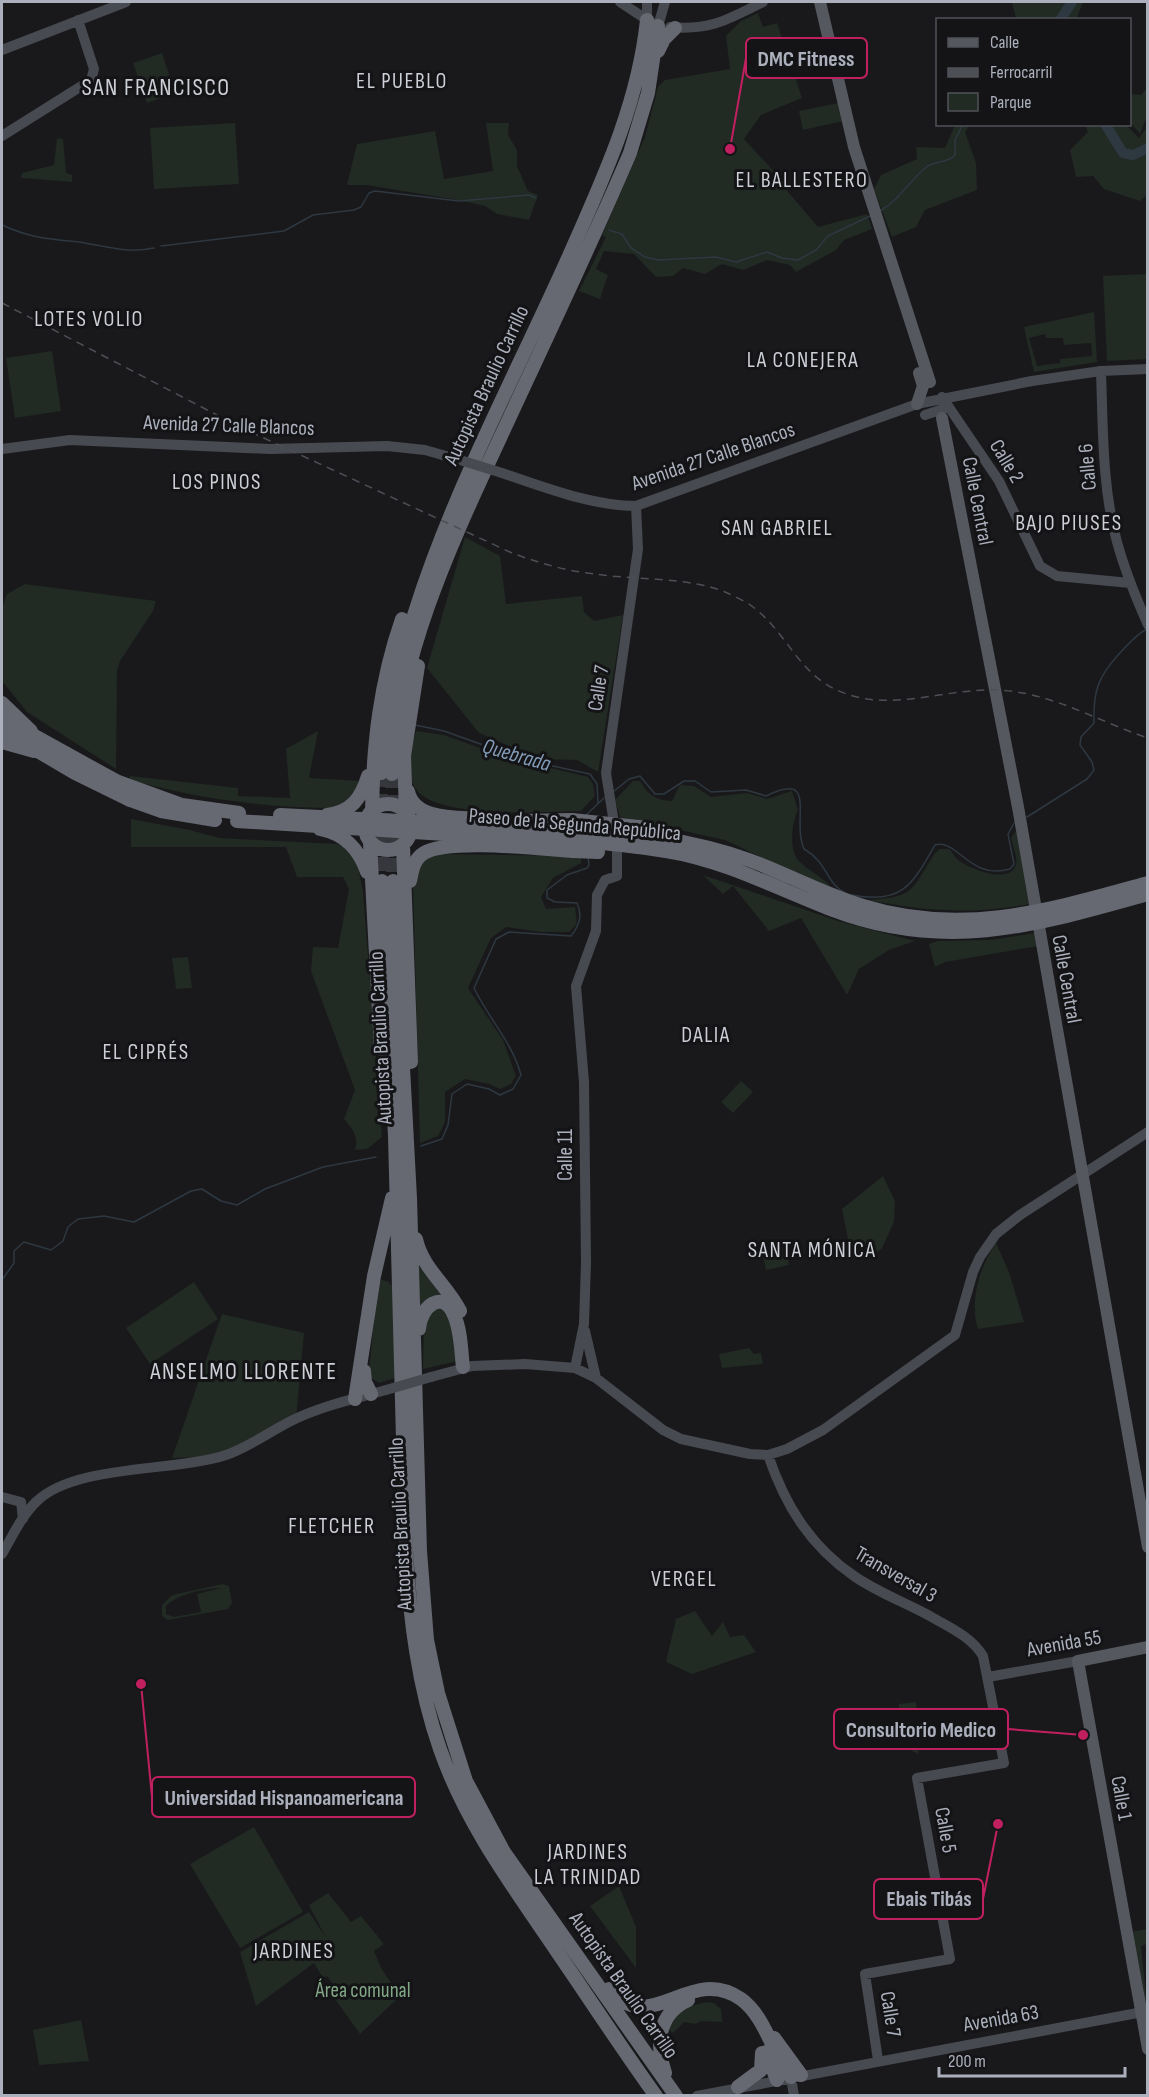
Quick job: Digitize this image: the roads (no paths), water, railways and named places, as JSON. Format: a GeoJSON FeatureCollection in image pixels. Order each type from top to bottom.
{"type":"FeatureCollection","features":[{"type":"Feature","properties":{"kind":"highway","name":"Autopista Braulio Carrillo"},"geometry":{"type":"LineString","coordinates":[[392,773],[406,681],[419,629],[471,501],[630,153],[644,112],[654,58],[652,23]]}},
{"type":"Feature","properties":{"kind":"highway","name":"Autopista Braulio Carrillo"},"geometry":{"type":"LineString","coordinates":[[392,773],[386,730],[399,664],[421,588],[440,535],[555,288],[619,139],[652,23]]}},
{"type":"Feature","properties":{"kind":"highway"},"geometry":{"type":"LineString","coordinates":[[654,58],[664,39],[675,28]]}},
{"type":"Feature","properties":{"kind":"highway"},"geometry":{"type":"LineString","coordinates":[[400,1136],[383,1077],[370,842],[365,828],[372,812],[373,757],[380,703],[392,648],[418,580],[440,535]]}},
{"type":"Feature","properties":{"kind":"highway"},"geometry":{"type":"LineString","coordinates":[[2,703],[51,753],[2,742]]}},
{"type":"Feature","properties":{"kind":"highway","name":"Paseo de la Segunda República"},"geometry":{"type":"LineString","coordinates":[[2,718],[133,789],[161,799],[211,811],[622,833],[684,842],[752,861],[862,906],[890,913],[939,919],[988,920],[1022,915],[1148,883]]}},
{"type":"Feature","properties":{"kind":"highway","name":"Paseo de la Segunda República"},"geometry":{"type":"LineString","coordinates":[[2,730],[111,792],[182,815],[210,820],[606,844],[697,858],[835,911],[868,921],[942,933],[991,932],[1016,928],[1148,894]]}},
{"type":"Feature","properties":{"kind":"highway"},"geometry":{"type":"LineString","coordinates":[[372,897],[361,856],[352,844],[340,835],[289,820],[332,814],[354,804],[363,793],[373,757]]}},
{"type":"Feature","properties":{"kind":"highway"},"geometry":{"type":"LineString","coordinates":[[392,773],[411,830],[403,845],[407,910],[411,1098],[400,1136]]}},
{"type":"Feature","properties":{"kind":"highway"},"geometry":{"type":"LineString","coordinates":[[392,773],[409,798],[426,813],[507,821]]}},
{"type":"Feature","properties":{"kind":"highway"},"geometry":{"type":"LineString","coordinates":[[372,812],[385,805],[400,807],[406,812]]}},
{"type":"Feature","properties":{"kind":"highway"},"geometry":{"type":"LineString","coordinates":[[497,846],[415,829],[507,821],[572,820],[630,825],[700,839],[724,847],[752,861]]}},
{"type":"Feature","properties":{"kind":"highway"},"geometry":{"type":"LineString","coordinates":[[370,842],[383,850],[403,845]]}},
{"type":"Feature","properties":{"kind":"highway"},"geometry":{"type":"LineString","coordinates":[[407,910],[412,870],[421,855],[440,848],[497,846],[657,858],[742,874]]}},
{"type":"Feature","properties":{"kind":"highway","name":"Autopista Braulio Carrillo"},"geometry":{"type":"LineString","coordinates":[[387,881],[400,1136],[410,1198],[423,1596],[427,1640],[442,1712],[478,1806],[504,1852],[671,2088]]}},
{"type":"Feature","properties":{"kind":"highway","name":"Autopista Braulio Carrillo"},"geometry":{"type":"LineString","coordinates":[[400,1136],[396,1184],[398,1288],[410,1604],[422,1682],[440,1749],[467,1810],[493,1857],[652,2090]]}},
{"type":"Feature","properties":{"kind":"highway"},"geometry":{"type":"LineString","coordinates":[[355,1399],[374,1276],[396,1184]]}},
{"type":"Feature","properties":{"kind":"highway"},"geometry":{"type":"LineString","coordinates":[[410,1198],[418,1250],[460,1311],[468,1366]]}},
{"type":"Feature","properties":{"kind":"highway"},"geometry":{"type":"LineString","coordinates":[[371,1394],[365,1382],[364,1365],[376,1284],[380,1279],[387,1278],[398,1288]]}},
{"type":"Feature","properties":{"kind":"highway"},"geometry":{"type":"LineString","coordinates":[[417,1439],[419,1322],[422,1312],[430,1304],[444,1304],[454,1314],[468,1366]]}},
{"type":"Feature","properties":{"kind":"highway"},"geometry":{"type":"LineString","coordinates":[[547,1913],[607,1987],[622,2002],[638,2007],[656,2006],[686,1992],[713,1989],[737,1996],[755,2013],[778,2062],[790,2078]]}},
{"type":"Feature","properties":{"kind":"highway"},"geometry":{"type":"LineString","coordinates":[[671,2088],[660,2059],[660,2036],[669,2014],[684,2002],[704,1996],[725,2000],[744,2014],[790,2078]]}},
{"type":"Feature","properties":{"kind":"highway"},"geometry":{"type":"LineString","coordinates":[[738,2088],[762,2068],[759,2036]]}},
{"type":"Feature","properties":{"kind":"main road"},"geometry":{"type":"LineString","coordinates":[[2,50],[126,2]]}},
{"type":"Feature","properties":{"kind":"main road"},"geometry":{"type":"LineString","coordinates":[[621,2],[632,2]]}},
{"type":"Feature","properties":{"kind":"main road"},"geometry":{"type":"LineString","coordinates":[[621,2],[652,23],[675,28],[714,26],[764,2]]}},
{"type":"Feature","properties":{"kind":"main road"},"geometry":{"type":"LineString","coordinates":[[647,2],[652,23]]}},
{"type":"Feature","properties":{"kind":"main road"},"geometry":{"type":"LineString","coordinates":[[652,23],[665,2]]}},
{"type":"Feature","properties":{"kind":"main road"},"geometry":{"type":"LineString","coordinates":[[823,4],[854,147],[930,382]]}},
{"type":"Feature","properties":{"kind":"main road"},"geometry":{"type":"LineString","coordinates":[[2,136],[86,84],[93,76],[94,69],[78,20]]}},
{"type":"Feature","properties":{"kind":"main road"},"geometry":{"type":"LineString","coordinates":[[898,284],[923,386],[917,404]]}},
{"type":"Feature","properties":{"kind":"main road","name":"Avenida 27 Calle Blancos"},"geometry":{"type":"LineString","coordinates":[[2,449],[70,440],[270,448],[387,446],[425,450],[622,506],[636,506],[942,397],[1101,371],[1148,369]]}},
{"type":"Feature","properties":{"kind":"main road","name":"Calle 6"},"geometry":{"type":"LineString","coordinates":[[1101,371],[1104,450],[1116,541],[1147,625]]}},
{"type":"Feature","properties":{"kind":"main road","name":"Calle 2"},"geometry":{"type":"LineString","coordinates":[[942,397],[999,481],[1031,550],[1041,566],[1057,576],[1130,583]]}},
{"type":"Feature","properties":{"kind":"main road"},"geometry":{"type":"LineString","coordinates":[[925,416],[949,407]]}},
{"type":"Feature","properties":{"kind":"main road","name":"Calle Central"},"geometry":{"type":"LineString","coordinates":[[942,418],[1018,807],[1148,1547]]}},
{"type":"Feature","properties":{"kind":"main road","name":"Calle 7"},"geometry":{"type":"LineString","coordinates":[[576,986],[596,931],[597,895],[605,880],[616,876],[616,842],[606,779],[638,549],[636,506]]}},
{"type":"Feature","properties":{"kind":"main road","name":"Calle 11"},"geometry":{"type":"LineString","coordinates":[[575,1368],[584,1324],[586,1263],[584,1082],[576,986]]}},
{"type":"Feature","properties":{"kind":"main road"},"geometry":{"type":"LineString","coordinates":[[2,1554],[23,1519],[38,1500],[74,1483],[122,1471],[197,1462],[223,1456],[306,1414],[468,1366],[525,1364],[575,1368],[596,1378],[663,1430],[681,1439],[739,1452],[768,1455],[805,1441],[823,1430],[955,1335],[973,1272],[993,1237],[1020,1215],[1148,1132]]}},
{"type":"Feature","properties":{"kind":"main road","name":"Calle 11"},"geometry":{"type":"LineString","coordinates":[[584,1324],[596,1378]]}},
{"type":"Feature","properties":{"kind":"main road","name":"Transversal 3"},"geometry":{"type":"LineString","coordinates":[[768,1455],[793,1514],[824,1552],[853,1576],[955,1631],[978,1647],[983,1656],[1004,1763],[917,1778]]}},
{"type":"Feature","properties":{"kind":"main road"},"geometry":{"type":"LineString","coordinates":[[2,1497],[21,1502],[23,1519]]}},
{"type":"Feature","properties":{"kind":"main road"},"geometry":{"type":"LineString","coordinates":[[1142,1649],[1148,1637]]}},
{"type":"Feature","properties":{"kind":"main road","name":"Avenida 55"},"geometry":{"type":"LineString","coordinates":[[988,1677],[1142,1649]]}},
{"type":"Feature","properties":{"kind":"main road","name":"Calle 1"},"geometry":{"type":"LineString","coordinates":[[1078,1661],[1144,2011],[1148,2049]]}},
{"type":"Feature","properties":{"kind":"main road","name":"Calle 5"},"geometry":{"type":"LineString","coordinates":[[865,1974],[950,1959],[917,1778]]}},
{"type":"Feature","properties":{"kind":"main road","name":"Calle 7"},"geometry":{"type":"LineString","coordinates":[[865,1974],[878,2060]]}},
{"type":"Feature","properties":{"kind":"main road","name":"Avenida 63"},"geometry":{"type":"LineString","coordinates":[[697,2096],[1144,2011]]}},
{"type":"Feature","properties":{"kind":"main road"},"geometry":{"type":"LineString","coordinates":[[790,2078],[794,2096]]}},
{"type":"Feature","properties":{"kind":"waterway"},"geometry":{"type":"LineString","coordinates":[[1061,18],[1072,2]]}},
{"type":"Feature","properties":{"kind":"waterway"},"geometry":{"type":"LineString","coordinates":[[880,211],[893,202],[925,168],[948,160],[955,155],[955,140],[962,126]]}},
{"type":"Feature","properties":{"kind":"waterway"},"geometry":{"type":"LineString","coordinates":[[1106,126],[1123,153],[1133,155],[1148,148]]}},
{"type":"Feature","properties":{"kind":"waterway"},"geometry":{"type":"LineString","coordinates":[[161,246],[284,231],[313,215],[354,210],[361,207],[369,193],[375,191],[459,201],[529,195],[536,198]]}},
{"type":"Feature","properties":{"kind":"waterway"},"geometry":{"type":"LineString","coordinates":[[609,230],[622,234],[631,248],[645,257],[658,260],[716,257],[736,262],[767,252],[782,258],[798,260],[816,250],[828,236],[870,216]]}},
{"type":"Feature","properties":{"kind":"waterway"},"geometry":{"type":"LineString","coordinates":[[2,225],[22,233],[49,239],[125,250],[154,248]]}},
{"type":"Feature","properties":{"kind":"waterway"},"geometry":{"type":"LineString","coordinates":[[1027,817],[1087,779],[1094,770],[1092,762],[1080,745],[1081,737],[1094,723],[1098,685],[1119,654],[1135,637],[1147,629]]}},
{"type":"Feature","properties":{"kind":"waterway","name":"Quebrada"},"geometry":{"type":"LineString","coordinates":[[415,725],[444,731],[525,760],[590,774],[597,784],[598,803]]}},
{"type":"Feature","properties":{"kind":"waterway"},"geometry":{"type":"LineString","coordinates":[[613,792],[629,779],[640,776],[655,794],[664,794],[684,781],[695,781],[711,792],[746,790],[766,796],[792,789],[798,793],[800,801],[801,837],[804,849],[818,861],[835,885],[847,894]]}},
{"type":"Feature","properties":{"kind":"waterway"},"geometry":{"type":"LineString","coordinates":[[586,815],[604,798]]}},
{"type":"Feature","properties":{"kind":"waterway"},"geometry":{"type":"LineString","coordinates":[[852,895],[883,897],[895,894],[912,881],[935,845],[950,847],[974,865],[984,869],[996,871],[1010,869],[1014,864],[1008,834],[1014,823]]}},
{"type":"Feature","properties":{"kind":"waterway"},"geometry":{"type":"LineString","coordinates":[[421,1146],[442,1139],[448,1125],[452,1094],[467,1084],[489,1089],[500,1095],[513,1089],[521,1075],[517,1063],[474,988],[496,939],[509,932],[571,936],[579,921],[580,912],[577,903],[555,902],[547,898],[547,890],[567,875],[587,868],[588,857]]}},
{"type":"Feature","properties":{"kind":"waterway"},"geometry":{"type":"LineString","coordinates":[[2,1280],[14,1263],[14,1251],[24,1242],[51,1250],[63,1241],[68,1227],[78,1219],[104,1216],[134,1222],[191,1191],[202,1189],[221,1201],[237,1205],[265,1189],[323,1167],[376,1157]]}},
{"type":"Feature","properties":{"kind":"tunnel"},"geometry":{"type":"LineString","coordinates":[[381,773],[382,881]]}},
{"type":"Feature","properties":{"kind":"tunnel"},"geometry":{"type":"LineString","coordinates":[[392,774],[393,881]]}},
{"type":"Feature","properties":{"kind":"railway"},"geometry":{"type":"LineString","coordinates":[[2,303],[238,426],[512,553],[574,571],[695,584],[732,595],[750,605],[766,619],[797,657],[820,680],[853,696],[888,700],[979,690],[1017,692],[1074,708],[1148,738]]}},
{"type":"Feature","properties":{"kind":"place","name":"DMC Fitness"},"geometry":{"type":"Point","coordinates":[730,149]}},
{"type":"Feature","properties":{"kind":"place","name":"Universidad Hispanoamericana"},"geometry":{"type":"Point","coordinates":[141,1684]}},
{"type":"Feature","properties":{"kind":"place","name":"Consultorio Medico"},"geometry":{"type":"Point","coordinates":[1083,1735]}},
{"type":"Feature","properties":{"kind":"place","name":"Ebais Tibás"},"geometry":{"type":"Point","coordinates":[998,1824]}},
{"type":"Feature","properties":{"kind":"district","name":"EL PUEBLO"},"geometry":{"type":"Point","coordinates":[402,80]}},
{"type":"Feature","properties":{"kind":"district","name":"SAN FRANCISCO"},"geometry":{"type":"Point","coordinates":[156,87]}},
{"type":"Feature","properties":{"kind":"district","name":"EL BALLESTERO"},"geometry":{"type":"Point","coordinates":[802,179]}},
{"type":"Feature","properties":{"kind":"district","name":"LOTES VOLIO"},"geometry":{"type":"Point","coordinates":[89,318]}},
{"type":"Feature","properties":{"kind":"district","name":"LA CONEJERA"},"geometry":{"type":"Point","coordinates":[803,359]}},
{"type":"Feature","properties":{"kind":"district","name":"LOS PINOS"},"geometry":{"type":"Point","coordinates":[217,481]}},
{"type":"Feature","properties":{"kind":"district","name":"BAJO PIUSES"},"geometry":{"type":"Point","coordinates":[1069,522]}},
{"type":"Feature","properties":{"kind":"district","name":"SAN GABRIEL"},"geometry":{"type":"Point","coordinates":[777,527]}},
{"type":"Feature","properties":{"kind":"district","name":"DALIA"},"geometry":{"type":"Point","coordinates":[706,1034]}},
{"type":"Feature","properties":{"kind":"district","name":"EL CIPRÉS"},"geometry":{"type":"Point","coordinates":[146,1051]}},
{"type":"Feature","properties":{"kind":"district","name":"SANTA MÓNICA"},"geometry":{"type":"Point","coordinates":[812,1249]}},
{"type":"Feature","properties":{"kind":"district","name":"ANSELMO LLORENTE"},"geometry":{"type":"Point","coordinates":[244,1371]}},
{"type":"Feature","properties":{"kind":"district","name":"FLETCHER"},"geometry":{"type":"Point","coordinates":[332,1525]}},
{"type":"Feature","properties":{"kind":"district","name":"VERGEL"},"geometry":{"type":"Point","coordinates":[684,1578]}},
{"type":"Feature","properties":{"kind":"district","name":"JARDINES LA TRINIDAD"},"geometry":{"type":"Point","coordinates":[588,1864]}},
{"type":"Feature","properties":{"kind":"district","name":"JARDINES"},"geometry":{"type":"Point","coordinates":[294,1950]}},
{"type":"Feature","properties":{"kind":"park label","name":"Área comunal"},"geometry":{"type":"Point","coordinates":[363,1990]}}]}
